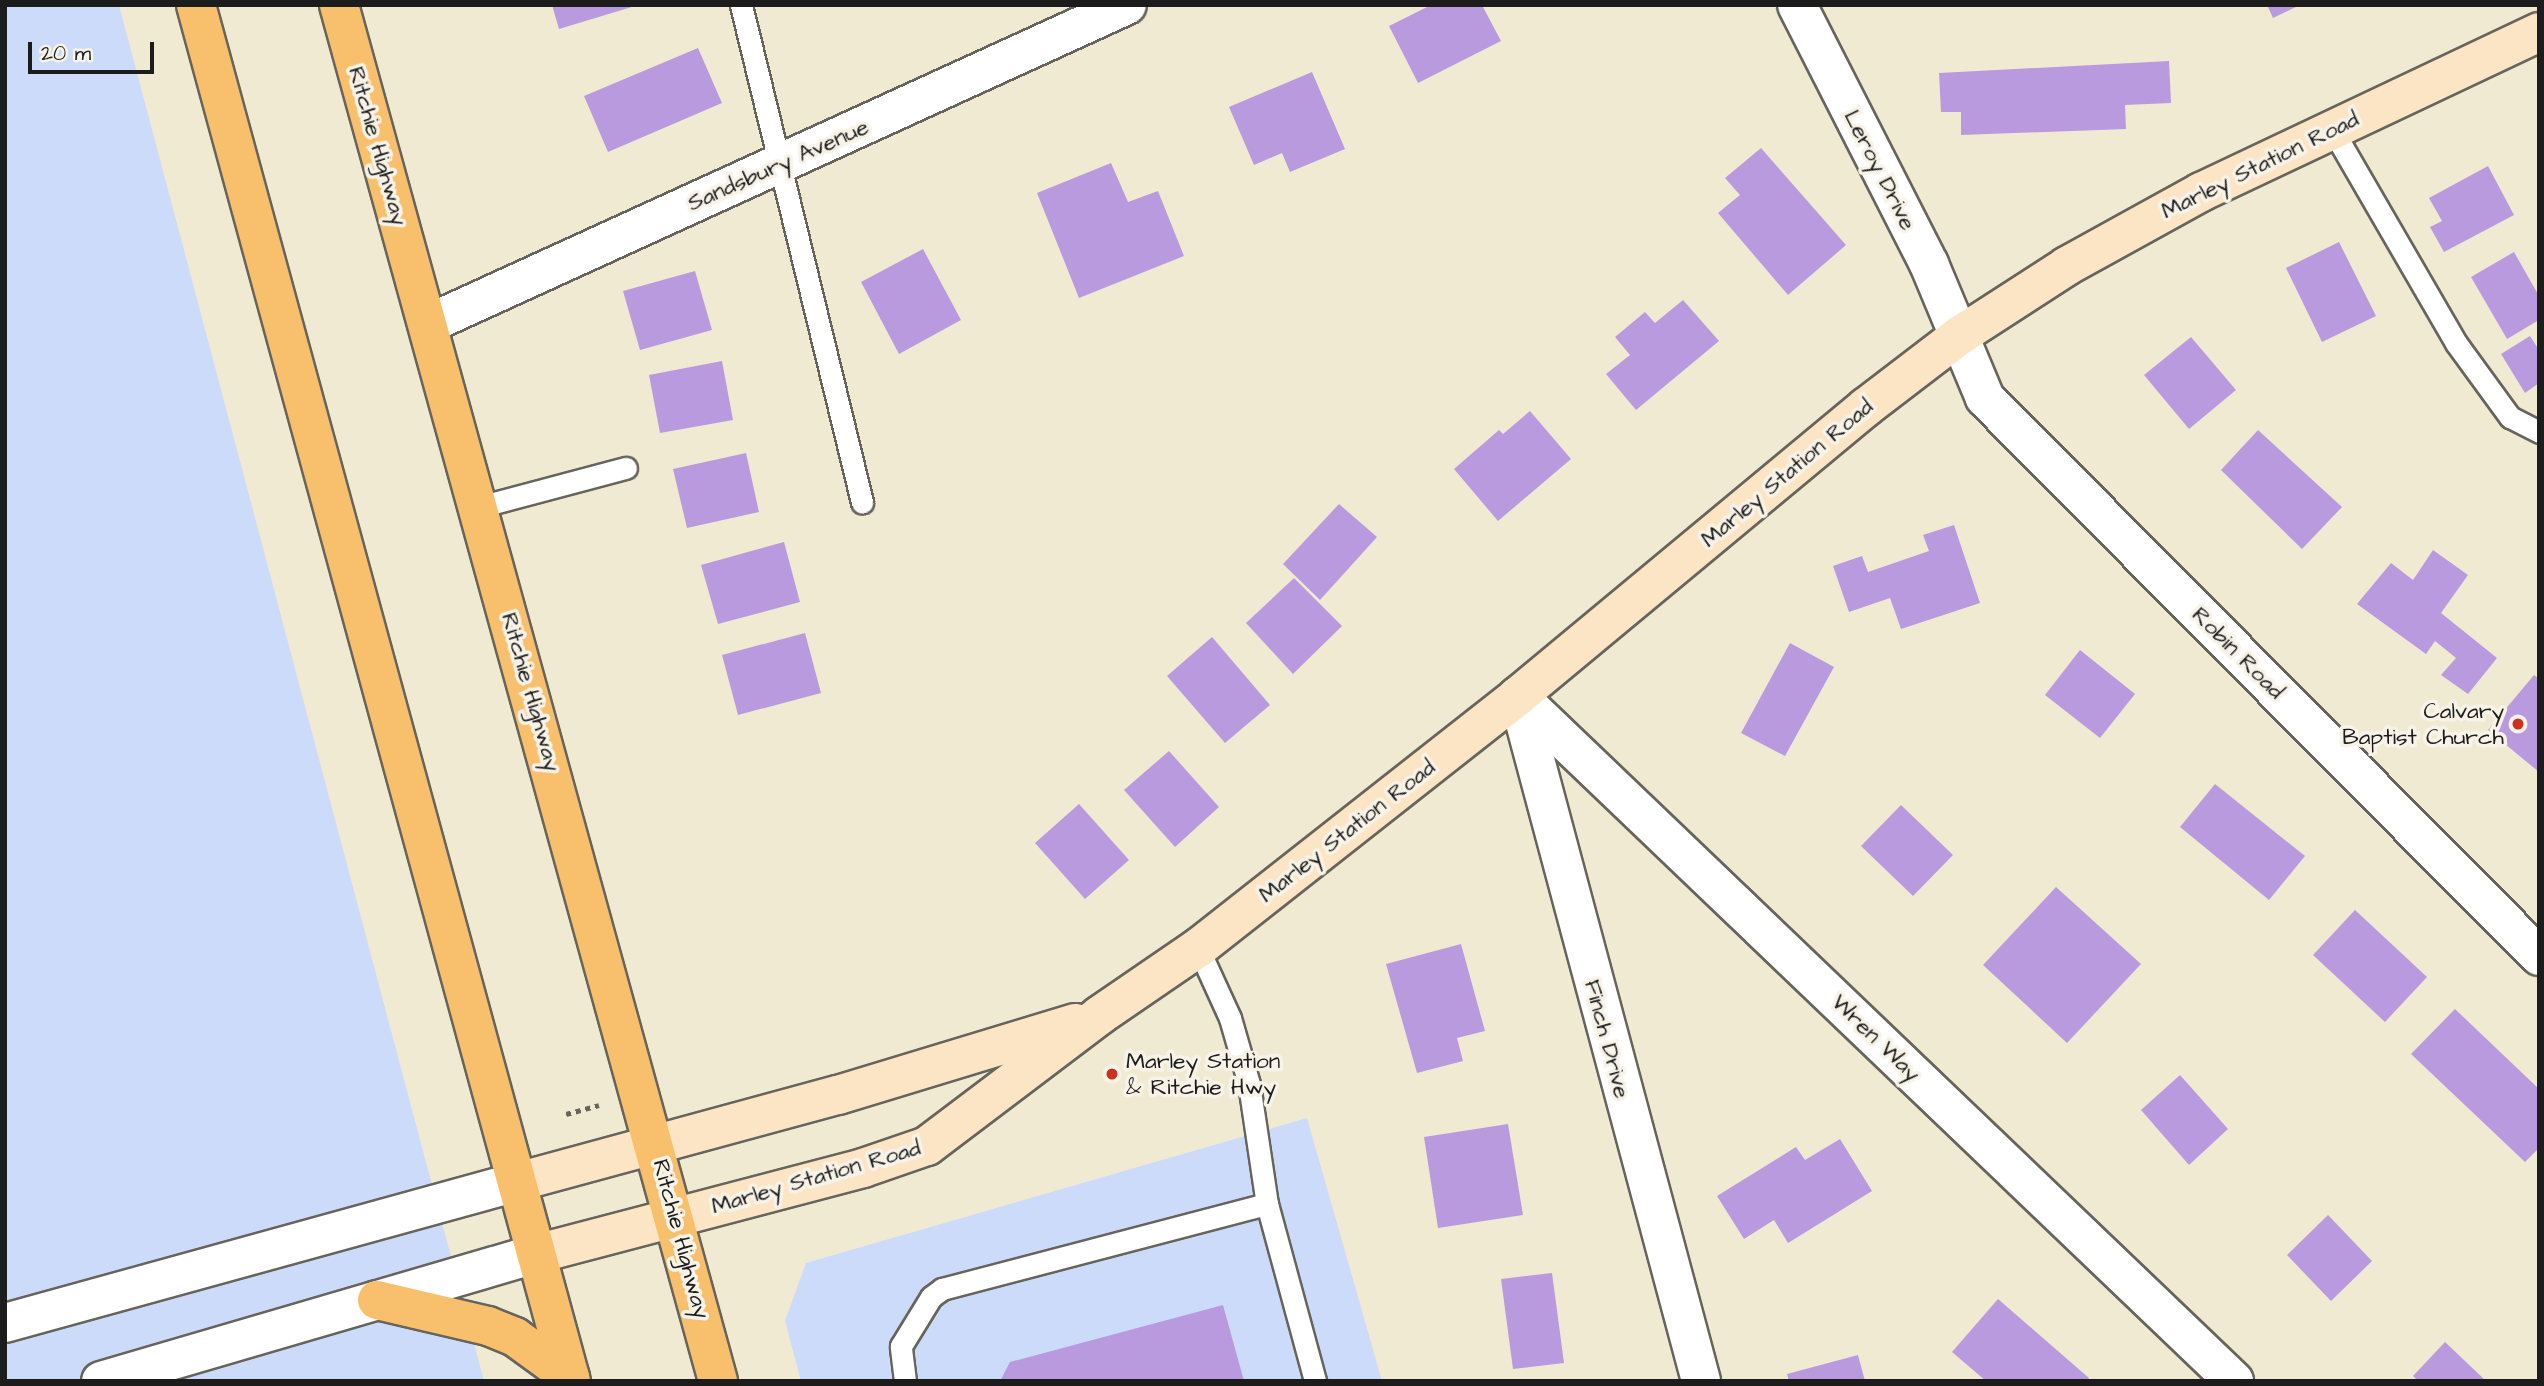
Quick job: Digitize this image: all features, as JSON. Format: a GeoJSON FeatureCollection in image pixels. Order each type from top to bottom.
{"type":"FeatureCollection","features":[{"type":"Feature","properties":{"kind":"main road"},"geometry":{"type":"LineString","coordinates":[[196,5],[570,1379]]}},
{"type":"Feature","properties":{"kind":"main road","name":"Ritchie Highway"},"geometry":{"type":"LineString","coordinates":[[339,5],[656,1144],[718,1381]]}},
{"type":"Feature","properties":{"kind":"main road","name":"Marley Station Road"},"geometry":{"type":"LineString","coordinates":[[536,1254],[928,1146],[1100,1015],[1198,948],[1518,696],[1866,407],[1959,336],[2129,229],[2332,129],[2539,32]]}},
{"type":"Feature","properties":{"kind":"main road","name":"Marley Station Road"},"geometry":{"type":"LineString","coordinates":[[517,1182],[932,1068],[1100,1015]]}},
{"type":"Feature","properties":{"kind":"main road"},"geometry":{"type":"LineString","coordinates":[[377,1300],[488,1326],[515,1337],[570,1379]]}},
{"type":"Feature","properties":{"kind":"street","name":"Sandsbury Avenue"},"geometry":{"type":"LineString","coordinates":[[428,324],[1127,5]]}},
{"type":"Feature","properties":{"kind":"street","name":"Leroy Drive"},"geometry":{"type":"LineString","coordinates":[[1797,5],[1928,264],[1959,336]]}},
{"type":"Feature","properties":{"kind":"street","name":"Robin Road"},"geometry":{"type":"LineString","coordinates":[[1959,336],[1985,398],[2539,956]]}},
{"type":"Feature","properties":{"kind":"street","name":"Finch Drive"},"geometry":{"type":"LineString","coordinates":[[1518,696],[1701,1381]]}},
{"type":"Feature","properties":{"kind":"street","name":"Wren Way"},"geometry":{"type":"LineString","coordinates":[[1518,696],[2234,1381]]}},
{"type":"Feature","properties":{"kind":"street"},"geometry":{"type":"LineString","coordinates":[[5,1323],[517,1182]]}},
{"type":"Feature","properties":{"kind":"street"},"geometry":{"type":"LineString","coordinates":[[101,1381],[536,1254]]}},
{"type":"Feature","properties":{"kind":"lane"},"geometry":{"type":"LineString","coordinates":[[741,5],[862,502]]}},
{"type":"Feature","properties":{"kind":"lane"},"geometry":{"type":"LineString","coordinates":[[2332,129],[2456,343],[2510,417],[2539,432]]}},
{"type":"Feature","properties":{"kind":"lane"},"geometry":{"type":"LineString","coordinates":[[479,507],[626,468]]}},
{"type":"Feature","properties":{"kind":"lane"},"geometry":{"type":"LineString","coordinates":[[1198,948],[1230,1018],[1249,1084],[1267,1204],[1315,1381]]}},
{"type":"Feature","properties":{"kind":"lane"},"geometry":{"type":"LineString","coordinates":[[905,1381],[899,1359],[901,1346],[931,1297],[942,1289],[1267,1204]]}},
{"type":"Feature","properties":{"kind":"path"},"geometry":{"type":"LineString","coordinates":[[566,1114],[600,1104]]}},
{"type":"Feature","properties":{"kind":"shaded area"},"geometry":{"type":"Polygon","coordinates":[[[5,5],[119,5],[484,1381],[5,1381],[5,5]]]}},
{"type":"Feature","properties":{"kind":"shaded area"},"geometry":{"type":"Polygon","coordinates":[[[1307,1118],[1382,1381],[801,1381],[785,1321],[806,1263],[1307,1118]]]}},
{"type":"Feature","properties":{"kind":"building"},"geometry":{"type":"Polygon","coordinates":[[[552,5],[635,5],[635,6],[559,29],[552,5]]]}},
{"type":"Feature","properties":{"kind":"building"},"geometry":{"type":"Polygon","coordinates":[[[1431,5],[1482,5],[1501,41],[1418,83],[1389,26],[1431,5]]]}},
{"type":"Feature","properties":{"kind":"building"},"geometry":{"type":"Polygon","coordinates":[[[2267,5],[2300,5],[2273,18],[2267,5]]]}},
{"type":"Feature","properties":{"kind":"building"},"geometry":{"type":"Polygon","coordinates":[[[698,48],[722,103],[608,152],[584,96],[698,48]]]}},
{"type":"Feature","properties":{"kind":"building"},"geometry":{"type":"Polygon","coordinates":[[[2169,61],[2171,103],[2125,105],[2126,129],[1961,135],[1961,112],[1941,112],[1939,73],[2169,61]]]}},
{"type":"Feature","properties":{"kind":"building"},"geometry":{"type":"Polygon","coordinates":[[[1312,72],[1345,149],[1290,172],[1282,153],[1254,165],[1229,107],[1312,72]]]}},
{"type":"Feature","properties":{"kind":"building"},"geometry":{"type":"Polygon","coordinates":[[[1761,148],[1846,245],[1788,295],[1718,213],[1740,195],[1725,178],[1761,148]]]}},
{"type":"Feature","properties":{"kind":"building"},"geometry":{"type":"Polygon","coordinates":[[[1111,163],[1128,202],[1158,191],[1184,256],[1079,298],[1037,193],[1111,163]]]}},
{"type":"Feature","properties":{"kind":"building"},"geometry":{"type":"Polygon","coordinates":[[[2488,166],[2514,215],[2444,252],[2430,227],[2442,221],[2429,198],[2488,166]]]}},
{"type":"Feature","properties":{"kind":"building"},"geometry":{"type":"Polygon","coordinates":[[[2339,242],[2376,316],[2322,342],[2286,268],[2339,242]]]}},
{"type":"Feature","properties":{"kind":"building"},"geometry":{"type":"Polygon","coordinates":[[[923,249],[961,320],[899,354],[861,282],[923,249]]]}},
{"type":"Feature","properties":{"kind":"building"},"geometry":{"type":"Polygon","coordinates":[[[2514,252],[2539,296],[2539,320],[2507,339],[2471,277],[2514,252]]]}},
{"type":"Feature","properties":{"kind":"building"},"geometry":{"type":"Polygon","coordinates":[[[695,271],[712,330],[640,350],[623,291],[695,271]]]}},
{"type":"Feature","properties":{"kind":"building"},"geometry":{"type":"Polygon","coordinates":[[[1683,300],[1719,341],[1636,410],[1606,374],[1630,355],[1615,337],[1645,312],[1655,323],[1683,300]]]}},
{"type":"Feature","properties":{"kind":"building"},"geometry":{"type":"Polygon","coordinates":[[[2530,336],[2539,350],[2539,383],[2525,393],[2501,354],[2530,336]]]}},
{"type":"Feature","properties":{"kind":"building"},"geometry":{"type":"Polygon","coordinates":[[[2191,337],[2236,390],[2189,429],[2144,375],[2191,337]]]}},
{"type":"Feature","properties":{"kind":"building"},"geometry":{"type":"Polygon","coordinates":[[[722,361],[733,420],[660,433],[649,375],[722,361]]]}},
{"type":"Feature","properties":{"kind":"building"},"geometry":{"type":"Polygon","coordinates":[[[1530,411],[1571,459],[1498,521],[1454,469],[1499,430],[1503,434],[1530,411]]]}},
{"type":"Feature","properties":{"kind":"building"},"geometry":{"type":"Polygon","coordinates":[[[2258,430],[2342,507],[2302,549],[2221,470],[2258,430]]]}},
{"type":"Feature","properties":{"kind":"building"},"geometry":{"type":"Polygon","coordinates":[[[746,453],[759,512],[687,528],[673,469],[746,453]]]}},
{"type":"Feature","properties":{"kind":"building"},"geometry":{"type":"Polygon","coordinates":[[[1339,504],[1377,537],[1320,600],[1283,564],[1339,504]]]}},
{"type":"Feature","properties":{"kind":"building"},"geometry":{"type":"Polygon","coordinates":[[[1954,525],[1980,603],[1901,629],[1890,598],[1849,612],[1833,566],[1862,556],[1868,572],[1929,551],[1923,535],[1954,525]]]}},
{"type":"Feature","properties":{"kind":"building"},"geometry":{"type":"Polygon","coordinates":[[[784,542],[800,602],[718,624],[701,565],[784,542]]]}},
{"type":"Feature","properties":{"kind":"building"},"geometry":{"type":"Polygon","coordinates":[[[2433,550],[2468,575],[2441,613],[2497,658],[2468,694],[2441,675],[2456,658],[2435,641],[2426,654],[2357,604],[2391,563],[2413,580],[2433,550]]]}},
{"type":"Feature","properties":{"kind":"building"},"geometry":{"type":"Polygon","coordinates":[[[1294,578],[1342,626],[1293,674],[1246,623],[1294,578]]]}},
{"type":"Feature","properties":{"kind":"building"},"geometry":{"type":"Polygon","coordinates":[[[805,633],[821,693],[738,715],[722,655],[805,633]]]}},
{"type":"Feature","properties":{"kind":"building"},"geometry":{"type":"Polygon","coordinates":[[[1212,637],[1270,705],[1225,743],[1167,676],[1212,637]]]}},
{"type":"Feature","properties":{"kind":"building"},"geometry":{"type":"Polygon","coordinates":[[[1790,643],[1834,667],[1785,756],[1741,733],[1790,643]]]}},
{"type":"Feature","properties":{"kind":"building"},"geometry":{"type":"Polygon","coordinates":[[[2080,650],[2135,694],[2100,738],[2045,695],[2080,650]]]}},
{"type":"Feature","properties":{"kind":"building"},"geometry":{"type":"Polygon","coordinates":[[[2534,675],[2539,679],[2539,772],[2488,730],[2534,675]]]}},
{"type":"Feature","properties":{"kind":"building"},"geometry":{"type":"Polygon","coordinates":[[[1169,751],[1219,807],[1175,847],[1124,790],[1169,751]]]}},
{"type":"Feature","properties":{"kind":"building"},"geometry":{"type":"Polygon","coordinates":[[[2215,784],[2305,856],[2269,900],[2180,827],[2215,784]]]}},
{"type":"Feature","properties":{"kind":"building"},"geometry":{"type":"Polygon","coordinates":[[[1079,804],[1129,860],[1085,899],[1035,843],[1079,804]]]}},
{"type":"Feature","properties":{"kind":"building"},"geometry":{"type":"Polygon","coordinates":[[[1901,805],[1953,855],[1913,896],[1861,846],[1901,805]]]}},
{"type":"Feature","properties":{"kind":"building"},"geometry":{"type":"Polygon","coordinates":[[[2056,887],[2141,964],[2067,1043],[1983,965],[2056,887]]]}},
{"type":"Feature","properties":{"kind":"building"},"geometry":{"type":"Polygon","coordinates":[[[2355,910],[2427,977],[2385,1022],[2313,955],[2355,910]]]}},
{"type":"Feature","properties":{"kind":"building"},"geometry":{"type":"Polygon","coordinates":[[[1461,944],[1485,1031],[1457,1038],[1463,1061],[1417,1073],[1386,964],[1461,944]]]}},
{"type":"Feature","properties":{"kind":"building"},"geometry":{"type":"Polygon","coordinates":[[[2455,1009],[2539,1089],[2539,1148],[2525,1162],[2411,1054],[2455,1009]]]}},
{"type":"Feature","properties":{"kind":"building"},"geometry":{"type":"Polygon","coordinates":[[[2180,1075],[2228,1129],[2189,1165],[2141,1110],[2180,1075]]]}},
{"type":"Feature","properties":{"kind":"building"},"geometry":{"type":"Polygon","coordinates":[[[1508,1124],[1523,1215],[1438,1228],[1424,1137],[1508,1124]]]}},
{"type":"Feature","properties":{"kind":"building"},"geometry":{"type":"Polygon","coordinates":[[[1840,1139],[1872,1191],[1788,1243],[1774,1220],[1744,1239],[1717,1196],[1796,1147],[1805,1160],[1840,1139]]]}},
{"type":"Feature","properties":{"kind":"building"},"geometry":{"type":"Polygon","coordinates":[[[2328,1215],[2372,1261],[2331,1301],[2287,1255],[2328,1215]]]}},
{"type":"Feature","properties":{"kind":"building"},"geometry":{"type":"Polygon","coordinates":[[[1552,1273],[1564,1363],[1513,1369],[1501,1279],[1552,1273]]]}},
{"type":"Feature","properties":{"kind":"building"},"geometry":{"type":"Polygon","coordinates":[[[1998,1299],[2089,1378],[2087,1381],[1986,1381],[1952,1352],[1998,1299]]]}},
{"type":"Feature","properties":{"kind":"building"},"geometry":{"type":"Polygon","coordinates":[[[1223,1305],[1244,1381],[1000,1381],[1010,1362],[1223,1305]]]}},
{"type":"Feature","properties":{"kind":"building"},"geometry":{"type":"Polygon","coordinates":[[[2445,1342],[2486,1381],[2418,1381],[2413,1376],[2445,1342]]]}},
{"type":"Feature","properties":{"kind":"building"},"geometry":{"type":"Polygon","coordinates":[[[1858,1355],[1865,1381],[1789,1381],[1787,1374],[1858,1355]]]}},
{"type":"Feature","properties":{"kind":"place","name":"Calvary Baptist Church"},"geometry":{"type":"Point","coordinates":[2518,724]}},
{"type":"Feature","properties":{"kind":"place","name":"Marley Station & Ritchie Hwy"},"geometry":{"type":"Point","coordinates":[1112,1074]}}]}
